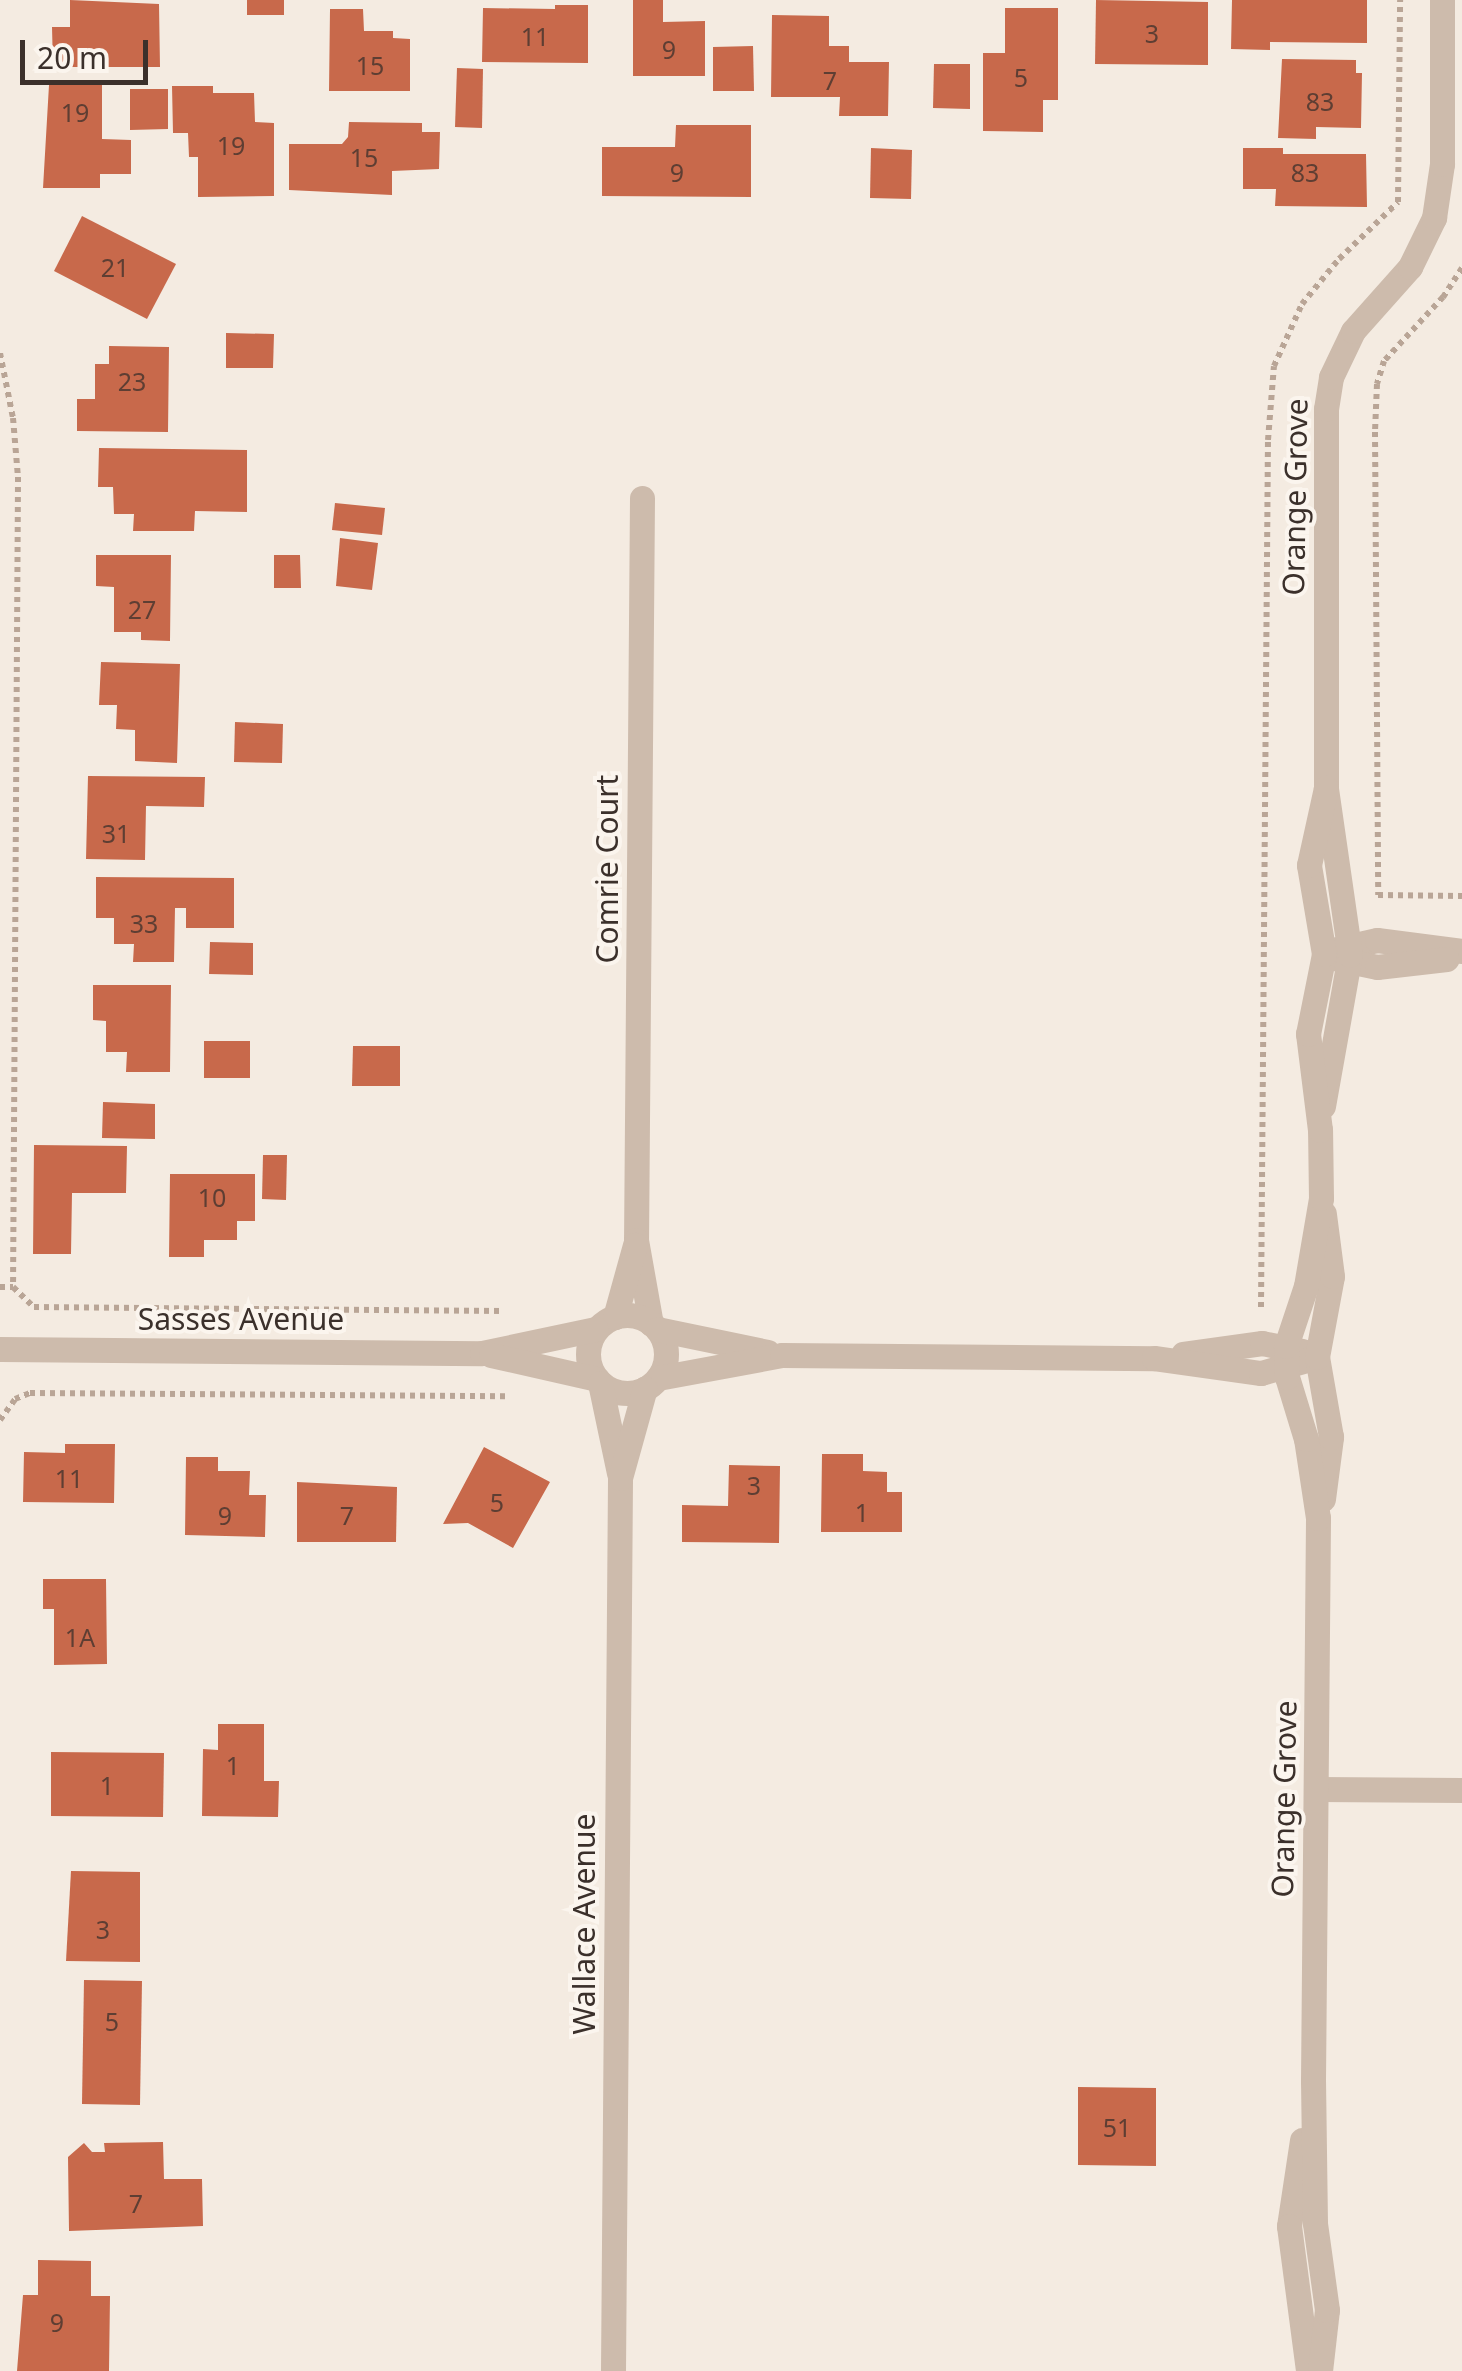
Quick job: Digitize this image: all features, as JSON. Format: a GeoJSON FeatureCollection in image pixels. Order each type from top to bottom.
{"type":"FeatureCollection","features":[{"type":"Feature","properties":{"kind":"street","name":"Orange Grove"},"geometry":{"type":"LineString","coordinates":[[1320,1130],[1349,954],[1336,885],[1326,788],[1326,409],[1332,377],[1353,331],[1410,267],[1434,218],[1442,164],[1448,12]]}},
{"type":"Feature","properties":{"kind":"street","name":"Comrie Court"},"geometry":{"type":"LineString","coordinates":[[642,498],[636,1240],[654,1326]]}},
{"type":"Feature","properties":{"kind":"street","name":"Orange Grove"},"geometry":{"type":"LineString","coordinates":[[1320,2371],[1327,2310],[1315,2223],[1313,2081],[1318,1518],[1331,1437],[1317,1357],[1332,1276],[1321,1198],[1320,1130],[1308,1034],[1324,954],[1309,866],[1326,788]]}},
{"type":"Feature","properties":{"kind":"street"},"geometry":{"type":"LineString","coordinates":[[1324,954],[1349,954],[1378,940],[1462,954]]}},
{"type":"Feature","properties":{"kind":"street","name":"Orange Grove"},"geometry":{"type":"LineString","coordinates":[[1318,1518],[1306,1439],[1286,1357],[1306,1286],[1321,1198]]}},
{"type":"Feature","properties":{"kind":"street","name":"Comrie Court"},"geometry":{"type":"LineString","coordinates":[[606,1323],[636,1240]]}},
{"type":"Feature","properties":{"kind":"street"},"geometry":{"type":"LineString","coordinates":[[782,1355],[652,1383],[626,1394],[598,1381],[588,1354],[606,1323],[634,1316],[654,1326],[782,1355],[1154,1358],[1262,1343],[1286,1357],[1317,1357]]}},
{"type":"Feature","properties":{"kind":"street","name":"Sasses Avenue"},"geometry":{"type":"LineString","coordinates":[[482,1353],[606,1323]]}},
{"type":"Feature","properties":{"kind":"street"},"geometry":{"type":"LineString","coordinates":[[652,1383],[665,1353],[654,1326]]}},
{"type":"Feature","properties":{"kind":"street","name":"Sasses Avenue"},"geometry":{"type":"LineString","coordinates":[[0,1349],[482,1353],[598,1381]]}},
{"type":"Feature","properties":{"kind":"street","name":"Wallace Avenue"},"geometry":{"type":"LineString","coordinates":[[598,1381],[620,1478],[614,2371]]}},
{"type":"Feature","properties":{"kind":"street","name":"Wallace Avenue"},"geometry":{"type":"LineString","coordinates":[[620,1478],[652,1383]]}},
{"type":"Feature","properties":{"kind":"street"},"geometry":{"type":"LineString","coordinates":[[1316,1789],[1462,1790]]}},
{"type":"Feature","properties":{"kind":"street","name":"Orange Grove"},"geometry":{"type":"LineString","coordinates":[[1308,2371],[1290,2226],[1313,2081]]}},
{"type":"Feature","properties":{"kind":"path"},"geometry":{"type":"LineString","coordinates":[[1462,268],[1384,362],[1377,384],[1374,432],[1378,895],[1462,896]]}},
{"type":"Feature","properties":{"kind":"path"},"geometry":{"type":"LineString","coordinates":[[0,353],[13,418],[18,478],[12,1286],[34,1308],[509,1311]]}},
{"type":"Feature","properties":{"kind":"path"},"geometry":{"type":"LineString","coordinates":[[0,1287],[12,1286]]}},
{"type":"Feature","properties":{"kind":"path"},"geometry":{"type":"LineString","coordinates":[[0,1420],[15,1399],[30,1393],[520,1396]]}},
{"type":"Feature","properties":{"kind":"building"},"geometry":{"type":"Polygon","coordinates":[[[70,0],[159,4],[160,67],[53,67],[52,27],[70,27],[70,0]]]}},
{"type":"Feature","properties":{"kind":"building"},"geometry":{"type":"Polygon","coordinates":[[[247,0],[284,0],[284,15],[247,15],[247,0]]]}},
{"type":"Feature","properties":{"kind":"building"},"geometry":{"type":"Polygon","coordinates":[[[633,0],[663,0],[663,22],[705,21],[705,76],[633,76],[633,0]]]}},
{"type":"Feature","properties":{"kind":"building"},"geometry":{"type":"Polygon","coordinates":[[[1096,0],[1208,2],[1208,65],[1095,64],[1096,0]]]}},
{"type":"Feature","properties":{"kind":"building"},"geometry":{"type":"Polygon","coordinates":[[[1232,0],[1367,0],[1367,43],[1270,42],[1270,50],[1231,49],[1232,0]]]}},
{"type":"Feature","properties":{"kind":"building"},"geometry":{"type":"Polygon","coordinates":[[[555,5],[588,5],[588,63],[482,62],[483,8],[555,9],[555,5]]]}},
{"type":"Feature","properties":{"kind":"building"},"geometry":{"type":"Polygon","coordinates":[[[1005,8],[1058,8],[1058,100],[1043,100],[1043,132],[983,131],[983,53],[1005,53],[1005,8]]]}},
{"type":"Feature","properties":{"kind":"building"},"geometry":{"type":"Polygon","coordinates":[[[330,9],[363,9],[364,31],[393,31],[393,38],[410,39],[410,91],[329,91],[330,9]]]}},
{"type":"Feature","properties":{"kind":"building"},"geometry":{"type":"Polygon","coordinates":[[[772,15],[829,16],[829,46],[849,46],[849,62],[889,62],[888,116],[839,116],[840,97],[771,97],[772,15]]]}},
{"type":"Feature","properties":{"kind":"building"},"geometry":{"type":"Polygon","coordinates":[[[753,46],[754,91],[713,91],[713,47],[753,46]]]}},
{"type":"Feature","properties":{"kind":"building"},"geometry":{"type":"Polygon","coordinates":[[[1282,59],[1356,60],[1356,73],[1362,73],[1361,128],[1316,127],[1316,139],[1278,138],[1282,59]]]}},
{"type":"Feature","properties":{"kind":"building"},"geometry":{"type":"Polygon","coordinates":[[[934,64],[970,64],[970,109],[933,108],[934,64]]]}},
{"type":"Feature","properties":{"kind":"building"},"geometry":{"type":"Polygon","coordinates":[[[457,68],[483,69],[482,128],[455,127],[457,68]]]}},
{"type":"Feature","properties":{"kind":"building"},"geometry":{"type":"Polygon","coordinates":[[[102,84],[102,139],[131,140],[131,174],[100,174],[100,188],[43,188],[49,85],[102,84]]]}},
{"type":"Feature","properties":{"kind":"building"},"geometry":{"type":"Polygon","coordinates":[[[172,86],[213,86],[213,93],[254,93],[255,122],[274,123],[274,196],[198,197],[198,157],[189,157],[188,133],[173,133],[172,86]]]}},
{"type":"Feature","properties":{"kind":"building"},"geometry":{"type":"Polygon","coordinates":[[[130,89],[168,89],[168,129],[130,130],[130,89]]]}},
{"type":"Feature","properties":{"kind":"building"},"geometry":{"type":"Polygon","coordinates":[[[349,122],[422,123],[422,132],[440,132],[439,169],[392,171],[392,195],[289,190],[289,144],[342,144],[348,137],[349,122]]]}},
{"type":"Feature","properties":{"kind":"building"},"geometry":{"type":"Polygon","coordinates":[[[676,125],[751,125],[751,197],[602,196],[602,147],[675,147],[676,125]]]}},
{"type":"Feature","properties":{"kind":"building"},"geometry":{"type":"Polygon","coordinates":[[[871,148],[912,150],[911,199],[870,198],[871,148]]]}},
{"type":"Feature","properties":{"kind":"building"},"geometry":{"type":"Polygon","coordinates":[[[1243,148],[1283,148],[1283,154],[1366,154],[1367,207],[1275,206],[1276,189],[1243,189],[1243,148]]]}},
{"type":"Feature","properties":{"kind":"building"},"geometry":{"type":"Polygon","coordinates":[[[82,216],[176,264],[147,319],[54,271],[82,216]]]}},
{"type":"Feature","properties":{"kind":"building"},"geometry":{"type":"Polygon","coordinates":[[[226,333],[274,334],[273,368],[226,368],[226,333]]]}},
{"type":"Feature","properties":{"kind":"building"},"geometry":{"type":"Polygon","coordinates":[[[109,346],[169,347],[168,432],[77,431],[77,399],[95,399],[95,364],[109,364],[109,346]]]}},
{"type":"Feature","properties":{"kind":"building"},"geometry":{"type":"Polygon","coordinates":[[[99,448],[247,450],[247,512],[195,511],[194,531],[133,531],[134,514],[114,514],[113,487],[98,487],[99,448]]]}},
{"type":"Feature","properties":{"kind":"building"},"geometry":{"type":"Polygon","coordinates":[[[335,503],[385,508],[382,535],[332,530],[335,503]]]}},
{"type":"Feature","properties":{"kind":"building"},"geometry":{"type":"Polygon","coordinates":[[[340,538],[378,543],[372,590],[336,586],[340,538]]]}},
{"type":"Feature","properties":{"kind":"building"},"geometry":{"type":"Polygon","coordinates":[[[96,555],[171,555],[170,641],[141,640],[141,632],[114,632],[114,587],[96,586],[96,555]]]}},
{"type":"Feature","properties":{"kind":"building"},"geometry":{"type":"Polygon","coordinates":[[[274,555],[300,555],[301,588],[274,588],[274,555]]]}},
{"type":"Feature","properties":{"kind":"building"},"geometry":{"type":"Polygon","coordinates":[[[101,662],[180,664],[177,763],[135,761],[135,730],[116,729],[117,705],[99,705],[101,662]]]}},
{"type":"Feature","properties":{"kind":"building"},"geometry":{"type":"Polygon","coordinates":[[[235,722],[283,724],[282,763],[234,762],[235,722]]]}},
{"type":"Feature","properties":{"kind":"building"},"geometry":{"type":"Polygon","coordinates":[[[88,776],[205,777],[204,807],[146,806],[145,860],[86,859],[88,776]]]}},
{"type":"Feature","properties":{"kind":"building"},"geometry":{"type":"Polygon","coordinates":[[[96,877],[234,878],[234,928],[186,928],[186,908],[175,908],[174,962],[133,962],[134,944],[114,944],[114,918],[96,918],[96,877]]]}},
{"type":"Feature","properties":{"kind":"building"},"geometry":{"type":"Polygon","coordinates":[[[210,942],[253,943],[253,975],[209,974],[210,942]]]}},
{"type":"Feature","properties":{"kind":"building"},"geometry":{"type":"Polygon","coordinates":[[[93,985],[171,985],[170,1072],[126,1072],[127,1052],[106,1052],[106,1021],[93,1020],[93,985]]]}},
{"type":"Feature","properties":{"kind":"building"},"geometry":{"type":"Polygon","coordinates":[[[204,1041],[250,1041],[250,1078],[204,1078],[204,1041]]]}},
{"type":"Feature","properties":{"kind":"building"},"geometry":{"type":"Polygon","coordinates":[[[353,1046],[400,1046],[400,1086],[352,1086],[353,1046]]]}},
{"type":"Feature","properties":{"kind":"building"},"geometry":{"type":"Polygon","coordinates":[[[103,1102],[155,1104],[155,1139],[102,1138],[103,1102]]]}},
{"type":"Feature","properties":{"kind":"building"},"geometry":{"type":"Polygon","coordinates":[[[34,1145],[127,1146],[126,1193],[72,1193],[71,1254],[33,1254],[34,1145]]]}},
{"type":"Feature","properties":{"kind":"building"},"geometry":{"type":"Polygon","coordinates":[[[263,1155],[287,1155],[286,1200],[262,1199],[263,1155]]]}},
{"type":"Feature","properties":{"kind":"building"},"geometry":{"type":"Polygon","coordinates":[[[170,1174],[255,1174],[255,1221],[237,1221],[237,1240],[204,1240],[204,1257],[169,1257],[170,1174]]]}},
{"type":"Feature","properties":{"kind":"building"},"geometry":{"type":"Polygon","coordinates":[[[65,1444],[115,1444],[114,1503],[23,1502],[24,1452],[65,1453],[65,1444]]]}},
{"type":"Feature","properties":{"kind":"building"},"geometry":{"type":"Polygon","coordinates":[[[484,1447],[550,1482],[513,1548],[468,1523],[443,1524],[484,1447]]]}},
{"type":"Feature","properties":{"kind":"building"},"geometry":{"type":"Polygon","coordinates":[[[822,1454],[863,1454],[863,1471],[887,1472],[887,1492],[902,1492],[902,1532],[821,1532],[822,1454]]]}},
{"type":"Feature","properties":{"kind":"building"},"geometry":{"type":"Polygon","coordinates":[[[186,1457],[218,1457],[218,1471],[250,1471],[249,1495],[266,1495],[265,1537],[185,1535],[186,1457]]]}},
{"type":"Feature","properties":{"kind":"building"},"geometry":{"type":"Polygon","coordinates":[[[729,1465],[780,1466],[779,1543],[682,1542],[682,1505],[728,1506],[729,1465]]]}},
{"type":"Feature","properties":{"kind":"building"},"geometry":{"type":"Polygon","coordinates":[[[297,1482],[397,1487],[396,1542],[297,1542],[297,1482]]]}},
{"type":"Feature","properties":{"kind":"building"},"geometry":{"type":"Polygon","coordinates":[[[43,1579],[106,1579],[107,1664],[54,1665],[54,1609],[43,1609],[43,1579]]]}},
{"type":"Feature","properties":{"kind":"building"},"geometry":{"type":"Polygon","coordinates":[[[218,1724],[264,1724],[264,1781],[279,1781],[278,1817],[202,1816],[203,1749],[218,1750],[218,1724]]]}},
{"type":"Feature","properties":{"kind":"building"},"geometry":{"type":"Polygon","coordinates":[[[51,1752],[164,1753],[163,1817],[51,1816],[51,1752]]]}},
{"type":"Feature","properties":{"kind":"building"},"geometry":{"type":"Polygon","coordinates":[[[71,1871],[140,1872],[140,1962],[66,1961],[71,1871]]]}},
{"type":"Feature","properties":{"kind":"building"},"geometry":{"type":"Polygon","coordinates":[[[84,1980],[142,1981],[140,2105],[82,2104],[84,1980]]]}},
{"type":"Feature","properties":{"kind":"building"},"geometry":{"type":"Polygon","coordinates":[[[1078,2087],[1156,2088],[1156,2166],[1078,2165],[1078,2087]]]}},
{"type":"Feature","properties":{"kind":"building"},"geometry":{"type":"Polygon","coordinates":[[[163,2142],[164,2179],[202,2179],[203,2226],[69,2231],[68,2157],[84,2143],[92,2152],[105,2152],[104,2143],[163,2142]]]}},
{"type":"Feature","properties":{"kind":"building"},"geometry":{"type":"Polygon","coordinates":[[[38,2260],[91,2261],[91,2296],[110,2296],[109,2371],[17,2371],[23,2295],[38,2295],[38,2260]]]}}]}
